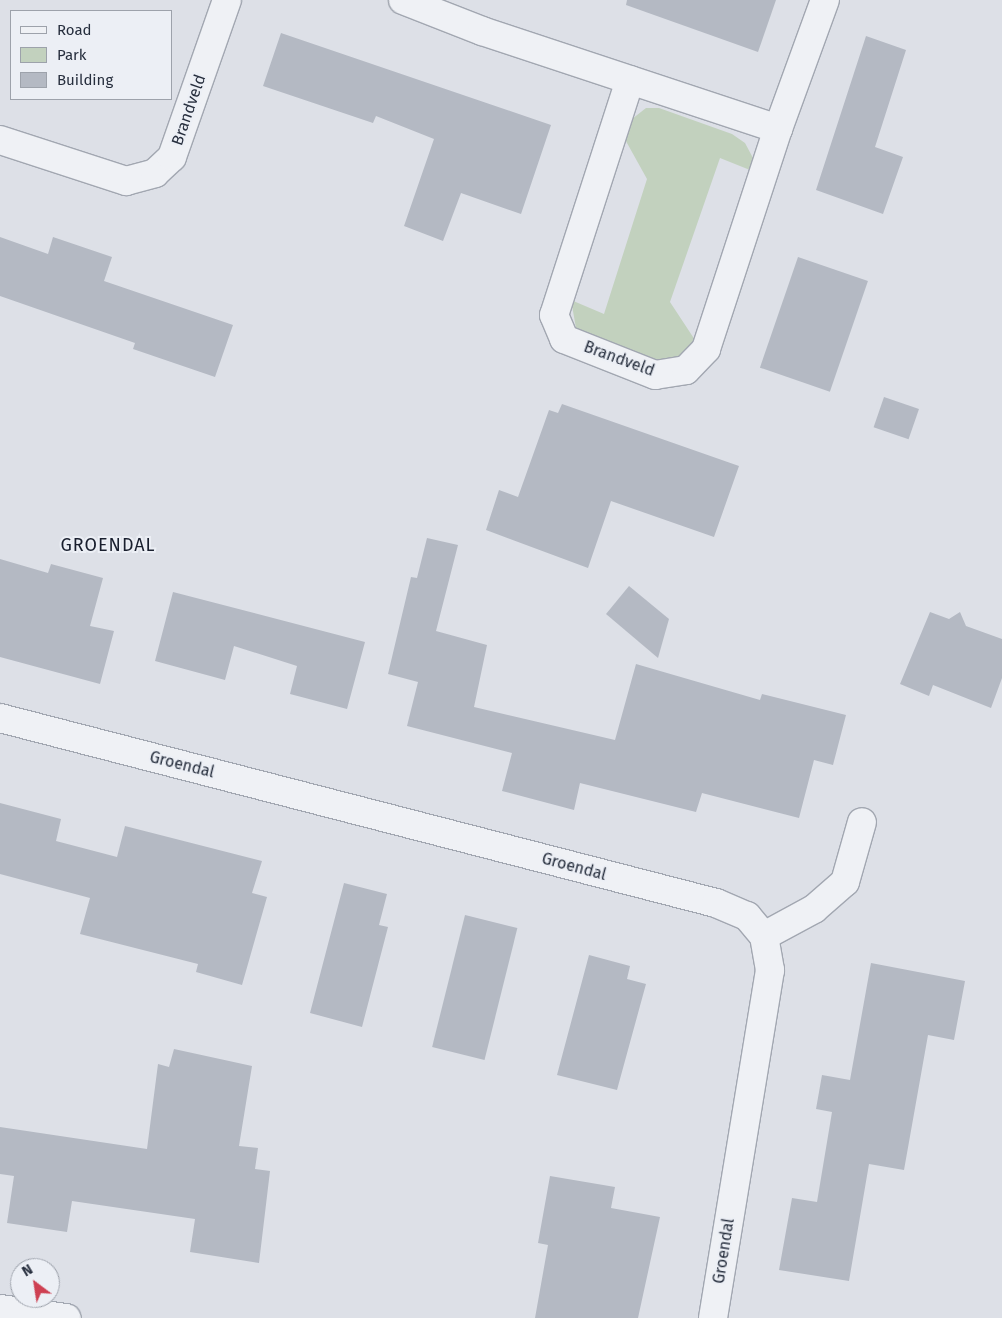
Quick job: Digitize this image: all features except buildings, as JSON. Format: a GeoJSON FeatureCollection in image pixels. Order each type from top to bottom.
{"type":"FeatureCollection","features":[{"type":"Feature","properties":{"kind":"street","name":"Brandveld"},"geometry":{"type":"LineString","coordinates":[[0,140],[126,180],[155,173],[172,157],[227,0]]}},
{"type":"Feature","properties":{"kind":"street"},"geometry":{"type":"LineString","coordinates":[[403,0],[630,80],[778,129]]}},
{"type":"Feature","properties":{"kind":"street","name":"Brandveld"},"geometry":{"type":"LineString","coordinates":[[630,80],[554,315],[564,339],[655,375],[686,370],[706,349],[778,129],[825,0]]}},
{"type":"Feature","properties":{"kind":"street","name":"Groendal"},"geometry":{"type":"LineString","coordinates":[[0,718],[716,903],[747,916],[764,936],[770,970],[713,1318]]}},
{"type":"Feature","properties":{"kind":"street"},"geometry":{"type":"LineString","coordinates":[[764,936],[814,910],[845,882],[862,822]]}},
{"type":"Feature","properties":{"kind":"street"},"geometry":{"type":"LineString","coordinates":[[0,1309],[66,1318]]}},
{"type":"Feature","properties":{"kind":"green space"},"geometry":{"type":"Polygon","coordinates":[[[646,108],[659,108],[732,134],[745,143],[753,158],[750,170],[720,158],[670,302],[695,340],[678,358],[659,361],[583,334],[576,328],[571,300],[604,314],[647,179],[622,134],[627,123],[646,108]]]}},
{"type":"Feature","properties":{"kind":"district","name":"GROENDAL"},"geometry":{"type":"Point","coordinates":[108,545]}}]}
